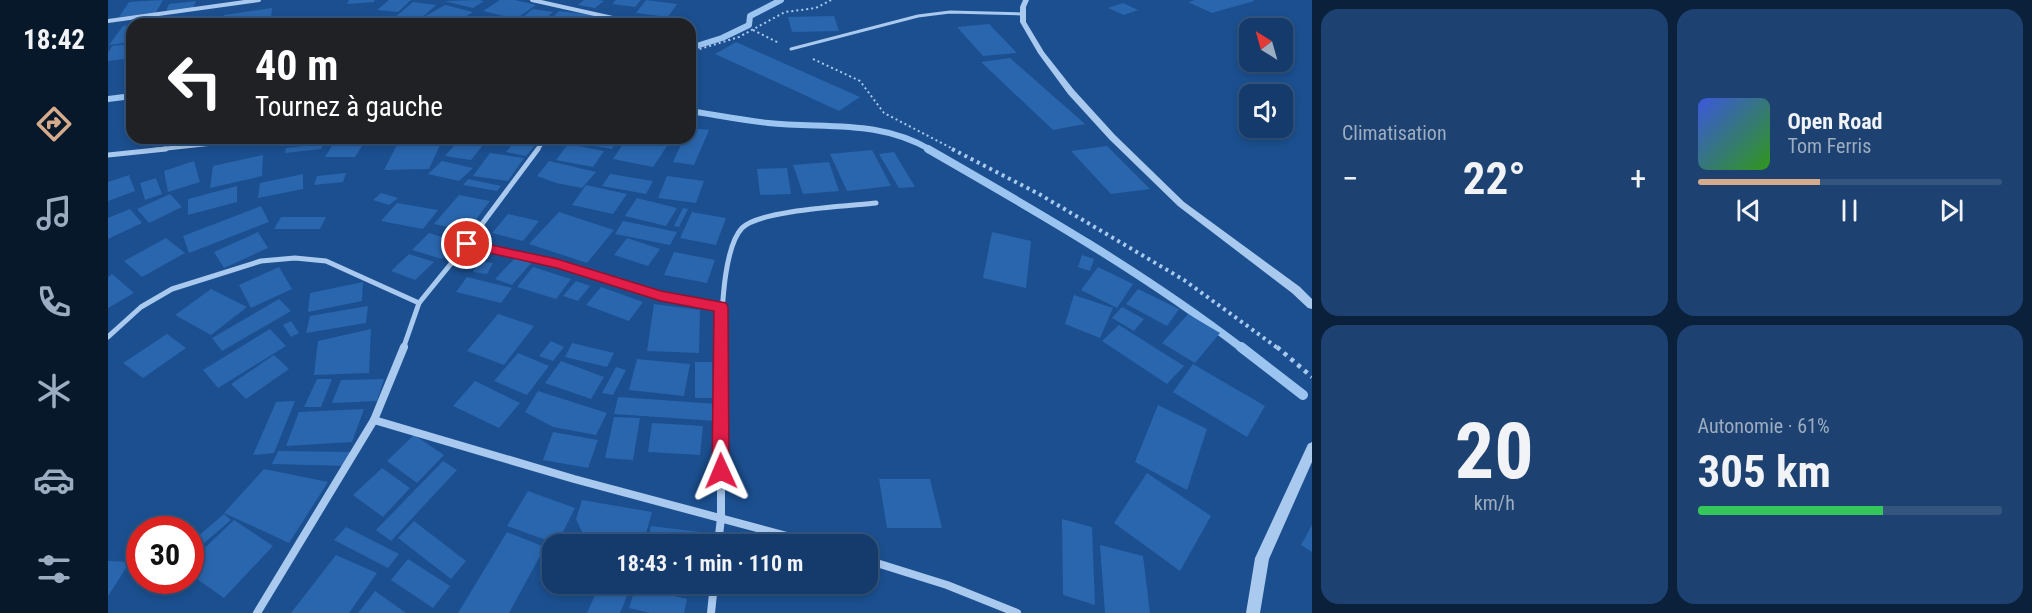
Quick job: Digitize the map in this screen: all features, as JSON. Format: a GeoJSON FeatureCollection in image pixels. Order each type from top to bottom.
{"type":"FeatureCollection","features":[{"type":"Feature","properties":{"kind":"street"},"geometry":{"type":"LineString","coordinates":[[130,18],[259,0]]}},
{"type":"Feature","properties":{"kind":"street"},"geometry":{"type":"LineString","coordinates":[[532,0],[613,18]]}},
{"type":"Feature","properties":{"kind":"street"},"geometry":{"type":"LineString","coordinates":[[1026,0],[1023,7],[1023,22],[1041,53],[1071,92],[1112,137],[1181,204],[1296,290],[1312,305]]}},
{"type":"Feature","properties":{"kind":"street"},"geometry":{"type":"LineString","coordinates":[[108,21],[126,18]]}},
{"type":"Feature","properties":{"kind":"street"},"geometry":{"type":"LineString","coordinates":[[108,154],[205,144]]}},
{"type":"Feature","properties":{"kind":"street"},"geometry":{"type":"LineString","coordinates":[[257,613],[374,420],[419,303],[467,244],[542,144]]}},
{"type":"Feature","properties":{"kind":"street"},"geometry":{"type":"LineString","coordinates":[[719,534],[721,307],[732,242],[741,228],[759,220],[876,203]]}},
{"type":"Feature","properties":{"kind":"street"},"geometry":{"type":"LineString","coordinates":[[467,244],[557,264],[661,296],[721,307]]}},
{"type":"Feature","properties":{"kind":"street"},"geometry":{"type":"LineString","coordinates":[[108,337],[141,306],[172,289],[261,261],[295,258],[326,261],[419,303]]}},
{"type":"Feature","properties":{"kind":"street"},"geometry":{"type":"LineString","coordinates":[[374,420],[574,479],[780,534]]}},
{"type":"Feature","properties":{"kind":"street"},"geometry":{"type":"LineString","coordinates":[[1253,613],[1262,558],[1312,448]]}},
{"type":"Feature","properties":{"kind":"street"},"geometry":{"type":"LineString","coordinates":[[878,563],[947,585],[1017,613]]}},
{"type":"Feature","properties":{"kind":"street"},"geometry":{"type":"LineString","coordinates":[[711,613],[713,594]]}},
{"type":"Feature","properties":{"kind":"lane"},"geometry":{"type":"LineString","coordinates":[[791,49],[918,16],[950,12],[1023,14]]}},
{"type":"Feature","properties":{"kind":"path"},"geometry":{"type":"LineString","coordinates":[[696,50],[740,37],[785,12],[816,8],[831,0]]}},
{"type":"Feature","properties":{"kind":"path"},"geometry":{"type":"LineString","coordinates":[[753,30],[860,81],[884,113],[1039,194],[1184,280],[1279,349],[1312,377]]}},
{"type":"Feature","properties":{"kind":"building"},"geometry":{"type":"Polygon","coordinates":[[[163,0],[155,14],[119,17],[129,2],[163,0]]]}},
{"type":"Feature","properties":{"kind":"building"},"geometry":{"type":"Polygon","coordinates":[[[349,0],[375,0],[374,2],[347,4],[349,0]]]}},
{"type":"Feature","properties":{"kind":"building"},"geometry":{"type":"Polygon","coordinates":[[[389,0],[411,0],[398,12],[377,10],[389,0]]]}},
{"type":"Feature","properties":{"kind":"building"},"geometry":{"type":"Polygon","coordinates":[[[500,0],[515,0],[536,5],[517,18],[483,11],[500,0]]]}},
{"type":"Feature","properties":{"kind":"building"},"geometry":{"type":"Polygon","coordinates":[[[584,0],[604,1],[595,8],[578,5],[584,0]]]}},
{"type":"Feature","properties":{"kind":"building"},"geometry":{"type":"Polygon","coordinates":[[[616,0],[641,0],[635,7],[612,4],[616,0]]]}},
{"type":"Feature","properties":{"kind":"building"},"geometry":{"type":"Polygon","coordinates":[[[646,0],[677,4],[668,17],[636,13],[646,0]]]}},
{"type":"Feature","properties":{"kind":"building"},"geometry":{"type":"Polygon","coordinates":[[[1195,0],[1254,1],[1212,13],[1188,2],[1195,0]]]}},
{"type":"Feature","properties":{"kind":"building"},"geometry":{"type":"Polygon","coordinates":[[[196,1],[193,8],[166,11],[169,4],[196,1]]]}},
{"type":"Feature","properties":{"kind":"building"},"geometry":{"type":"Polygon","coordinates":[[[444,1],[484,1],[473,8],[444,1]]]}},
{"type":"Feature","properties":{"kind":"building"},"geometry":{"type":"Polygon","coordinates":[[[413,2],[436,5],[421,18],[394,18],[413,2]]]}},
{"type":"Feature","properties":{"kind":"building"},"geometry":{"type":"Polygon","coordinates":[[[1123,3],[1138,10],[1124,15],[1108,8],[1123,3]]]}},
{"type":"Feature","properties":{"kind":"building"},"geometry":{"type":"Polygon","coordinates":[[[445,5],[473,12],[464,18],[422,18],[445,5]]]}},
{"type":"Feature","properties":{"kind":"building"},"geometry":{"type":"Polygon","coordinates":[[[272,8],[271,18],[223,18],[224,15],[272,8]]]}},
{"type":"Feature","properties":{"kind":"building"},"geometry":{"type":"Polygon","coordinates":[[[533,9],[553,12],[546,18],[522,18],[533,9]]]}},
{"type":"Feature","properties":{"kind":"building"},"geometry":{"type":"Polygon","coordinates":[[[559,11],[594,15],[591,18],[552,18],[559,11]]]}},
{"type":"Feature","properties":{"kind":"building"},"geometry":{"type":"Polygon","coordinates":[[[834,16],[839,31],[792,32],[788,17],[834,16]]]}},
{"type":"Feature","properties":{"kind":"building"},"geometry":{"type":"Polygon","coordinates":[[[989,24],[1017,53],[983,56],[957,27],[989,24]]]}},
{"type":"Feature","properties":{"kind":"building"},"geometry":{"type":"Polygon","coordinates":[[[123,26],[126,26],[126,43],[109,45],[123,26]]]}},
{"type":"Feature","properties":{"kind":"building"},"geometry":{"type":"Polygon","coordinates":[[[736,42],[860,97],[839,111],[715,54],[736,42]]]}},
{"type":"Feature","properties":{"kind":"building"},"geometry":{"type":"Polygon","coordinates":[[[126,45],[126,59],[108,61],[108,53],[112,46],[126,45]]]}},
{"type":"Feature","properties":{"kind":"building"},"geometry":{"type":"Polygon","coordinates":[[[1010,58],[1085,124],[1053,130],[981,62],[1010,58]]]}},
{"type":"Feature","properties":{"kind":"building"},"geometry":{"type":"Polygon","coordinates":[[[696,129],[709,130],[694,165],[673,162],[681,144],[696,144],[696,129]]]}},
{"type":"Feature","properties":{"kind":"building"},"geometry":{"type":"Polygon","coordinates":[[[323,144],[321,149],[285,153],[286,148],[323,144]]]}},
{"type":"Feature","properties":{"kind":"building"},"geometry":{"type":"Polygon","coordinates":[[[333,144],[363,144],[355,157],[325,157],[333,144]]]}},
{"type":"Feature","properties":{"kind":"building"},"geometry":{"type":"Polygon","coordinates":[[[456,144],[484,144],[471,160],[445,156],[456,144]]]}},
{"type":"Feature","properties":{"kind":"building"},"geometry":{"type":"Polygon","coordinates":[[[513,144],[536,144],[526,156],[506,152],[513,144]]]}},
{"type":"Feature","properties":{"kind":"building"},"geometry":{"type":"Polygon","coordinates":[[[568,144],[604,151],[593,167],[556,160],[568,144]]]}},
{"type":"Feature","properties":{"kind":"building"},"geometry":{"type":"Polygon","coordinates":[[[584,144],[614,144],[612,149],[584,144]]]}},
{"type":"Feature","properties":{"kind":"building"},"geometry":{"type":"Polygon","coordinates":[[[623,144],[667,146],[653,167],[613,159],[623,144]]]}},
{"type":"Feature","properties":{"kind":"building"},"geometry":{"type":"Polygon","coordinates":[[[397,145],[440,145],[429,169],[384,170],[397,145]]]}},
{"type":"Feature","properties":{"kind":"building"},"geometry":{"type":"Polygon","coordinates":[[[1107,146],[1150,189],[1111,194],[1071,151],[1107,146]]]}},
{"type":"Feature","properties":{"kind":"building"},"geometry":{"type":"Polygon","coordinates":[[[872,150],[891,186],[847,191],[830,154],[872,150]]]}},
{"type":"Feature","properties":{"kind":"building"},"geometry":{"type":"Polygon","coordinates":[[[894,152],[915,187],[899,188],[879,154],[894,152]]]}},
{"type":"Feature","properties":{"kind":"building"},"geometry":{"type":"Polygon","coordinates":[[[490,153],[524,158],[508,181],[473,176],[490,153]]]}},
{"type":"Feature","properties":{"kind":"building"},"geometry":{"type":"Polygon","coordinates":[[[263,155],[262,176],[210,188],[213,166],[263,155]]]}},
{"type":"Feature","properties":{"kind":"building"},"geometry":{"type":"Polygon","coordinates":[[[194,161],[200,182],[168,192],[164,171],[194,161]]]}},
{"type":"Feature","properties":{"kind":"building"},"geometry":{"type":"Polygon","coordinates":[[[442,161],[473,168],[459,181],[428,174],[442,161]]]}},
{"type":"Feature","properties":{"kind":"building"},"geometry":{"type":"Polygon","coordinates":[[[549,161],[596,172],[582,188],[556,183],[537,176],[549,161]]]}},
{"type":"Feature","properties":{"kind":"building"},"geometry":{"type":"Polygon","coordinates":[[[829,162],[839,191],[803,194],[793,165],[829,162]]]}},
{"type":"Feature","properties":{"kind":"building"},"geometry":{"type":"Polygon","coordinates":[[[787,168],[791,194],[760,195],[757,169],[787,168]]]}},
{"type":"Feature","properties":{"kind":"building"},"geometry":{"type":"Polygon","coordinates":[[[346,173],[343,182],[314,185],[317,176],[346,173]]]}},
{"type":"Feature","properties":{"kind":"building"},"geometry":{"type":"Polygon","coordinates":[[[303,174],[303,189],[258,198],[260,183],[303,174]]]}},
{"type":"Feature","properties":{"kind":"building"},"geometry":{"type":"Polygon","coordinates":[[[610,174],[653,181],[646,194],[602,186],[610,174]]]}},
{"type":"Feature","properties":{"kind":"building"},"geometry":{"type":"Polygon","coordinates":[[[129,175],[135,191],[108,201],[108,182],[129,175]]]}},
{"type":"Feature","properties":{"kind":"building"},"geometry":{"type":"Polygon","coordinates":[[[667,176],[704,181],[696,203],[658,198],[667,176]]]}},
{"type":"Feature","properties":{"kind":"building"},"geometry":{"type":"Polygon","coordinates":[[[156,178],[162,194],[145,200],[140,183],[156,178]]]}},
{"type":"Feature","properties":{"kind":"building"},"geometry":{"type":"Polygon","coordinates":[[[468,179],[501,186],[497,191],[463,185],[468,179]]]}},
{"type":"Feature","properties":{"kind":"building"},"geometry":{"type":"Polygon","coordinates":[[[586,185],[627,194],[613,214],[572,205],[586,185]]]}},
{"type":"Feature","properties":{"kind":"building"},"geometry":{"type":"Polygon","coordinates":[[[237,186],[237,202],[188,215],[188,199],[237,186]]]}},
{"type":"Feature","properties":{"kind":"building"},"geometry":{"type":"Polygon","coordinates":[[[381,193],[398,198],[389,205],[373,200],[381,193]]]}},
{"type":"Feature","properties":{"kind":"building"},"geometry":{"type":"Polygon","coordinates":[[[170,194],[182,207],[149,223],[137,209],[170,194]]]}},
{"type":"Feature","properties":{"kind":"building"},"geometry":{"type":"Polygon","coordinates":[[[459,195],[490,201],[467,231],[434,224],[459,195]]]}},
{"type":"Feature","properties":{"kind":"building"},"geometry":{"type":"Polygon","coordinates":[[[637,198],[677,208],[666,226],[625,216],[637,198]]]}},
{"type":"Feature","properties":{"kind":"building"},"geometry":{"type":"Polygon","coordinates":[[[397,203],[438,210],[423,229],[381,221],[397,203]]]}},
{"type":"Feature","properties":{"kind":"building"},"geometry":{"type":"Polygon","coordinates":[[[261,206],[269,222],[189,253],[183,236],[261,206]]]}},
{"type":"Feature","properties":{"kind":"building"},"geometry":{"type":"Polygon","coordinates":[[[683,208],[688,209],[679,227],[674,226],[683,208]]]}},
{"type":"Feature","properties":{"kind":"building"},"geometry":{"type":"Polygon","coordinates":[[[130,209],[142,223],[108,239],[108,218],[130,209]]]}},
{"type":"Feature","properties":{"kind":"building"},"geometry":{"type":"Polygon","coordinates":[[[559,212],[614,230],[587,263],[529,244],[559,212]]]}},
{"type":"Feature","properties":{"kind":"building"},"geometry":{"type":"Polygon","coordinates":[[[692,212],[726,218],[716,245],[680,238],[692,212]]]}},
{"type":"Feature","properties":{"kind":"building"},"geometry":{"type":"Polygon","coordinates":[[[508,214],[539,221],[523,241],[492,233],[508,214]]]}},
{"type":"Feature","properties":{"kind":"building"},"geometry":{"type":"Polygon","coordinates":[[[281,217],[326,217],[320,229],[274,229],[281,217]]]}},
{"type":"Feature","properties":{"kind":"building"},"geometry":{"type":"Polygon","coordinates":[[[623,221],[677,232],[670,245],[615,234],[623,221]]]}},
{"type":"Feature","properties":{"kind":"building"},"geometry":{"type":"Polygon","coordinates":[[[258,232],[268,248],[224,268],[214,252],[258,232]]]}},
{"type":"Feature","properties":{"kind":"building"},"geometry":{"type":"Polygon","coordinates":[[[992,232],[1031,241],[1026,288],[983,278],[992,232]]]}},
{"type":"Feature","properties":{"kind":"building"},"geometry":{"type":"Polygon","coordinates":[[[429,233],[458,242],[442,259],[412,250],[429,233]]]}},
{"type":"Feature","properties":{"kind":"building"},"geometry":{"type":"Polygon","coordinates":[[[166,238],[185,253],[142,277],[124,261],[166,238]]]}},
{"type":"Feature","properties":{"kind":"building"},"geometry":{"type":"Polygon","coordinates":[[[627,238],[660,249],[648,266],[614,255],[627,238]]]}},
{"type":"Feature","properties":{"kind":"building"},"geometry":{"type":"Polygon","coordinates":[[[674,252],[715,260],[707,283],[664,275],[674,252]]]}},
{"type":"Feature","properties":{"kind":"building"},"geometry":{"type":"Polygon","coordinates":[[[409,254],[434,262],[415,280],[391,271],[409,254]]]}},
{"type":"Feature","properties":{"kind":"building"},"geometry":{"type":"Polygon","coordinates":[[[1082,255],[1094,259],[1090,271],[1078,267],[1082,255]]]}},
{"type":"Feature","properties":{"kind":"building"},"geometry":{"type":"Polygon","coordinates":[[[516,257],[532,262],[512,285],[495,279],[516,257]]]}},
{"type":"Feature","properties":{"kind":"building"},"geometry":{"type":"Polygon","coordinates":[[[479,261],[493,263],[487,274],[473,272],[479,261]]]}},
{"type":"Feature","properties":{"kind":"building"},"geometry":{"type":"Polygon","coordinates":[[[279,267],[292,289],[251,308],[239,285],[279,267]]]}},
{"type":"Feature","properties":{"kind":"building"},"geometry":{"type":"Polygon","coordinates":[[[533,267],[571,279],[556,299],[517,287],[533,267]]]}},
{"type":"Feature","properties":{"kind":"building"},"geometry":{"type":"Polygon","coordinates":[[[1098,267],[1133,284],[1117,308],[1081,290],[1098,267]]]}},
{"type":"Feature","properties":{"kind":"building"},"geometry":{"type":"Polygon","coordinates":[[[112,274],[134,293],[108,308],[108,277],[112,274]]]}},
{"type":"Feature","properties":{"kind":"building"},"geometry":{"type":"Polygon","coordinates":[[[467,277],[512,288],[501,303],[456,292],[467,277]]]}},
{"type":"Feature","properties":{"kind":"building"},"geometry":{"type":"Polygon","coordinates":[[[576,281],[590,286],[578,301],[563,296],[576,281]]]}},
{"type":"Feature","properties":{"kind":"building"},"geometry":{"type":"Polygon","coordinates":[[[363,282],[362,301],[308,312],[310,293],[363,282]]]}},
{"type":"Feature","properties":{"kind":"building"},"geometry":{"type":"Polygon","coordinates":[[[601,287],[643,302],[629,321],[586,305],[601,287]]]}},
{"type":"Feature","properties":{"kind":"building"},"geometry":{"type":"Polygon","coordinates":[[[211,289],[247,307],[211,335],[175,315],[211,289]]]}},
{"type":"Feature","properties":{"kind":"building"},"geometry":{"type":"Polygon","coordinates":[[[1138,289],[1179,309],[1167,326],[1126,304],[1138,289]]]}},
{"type":"Feature","properties":{"kind":"building"},"geometry":{"type":"Polygon","coordinates":[[[1074,295],[1113,308],[1100,338],[1065,324],[1074,295]]]}},
{"type":"Feature","properties":{"kind":"building"},"geometry":{"type":"Polygon","coordinates":[[[279,299],[291,311],[222,351],[212,338],[279,299]]]}},
{"type":"Feature","properties":{"kind":"building"},"geometry":{"type":"Polygon","coordinates":[[[654,304],[700,310],[699,353],[647,351],[654,304]]]}},
{"type":"Feature","properties":{"kind":"building"},"geometry":{"type":"Polygon","coordinates":[[[368,306],[366,323],[306,333],[310,316],[368,306]]]}},
{"type":"Feature","properties":{"kind":"building"},"geometry":{"type":"Polygon","coordinates":[[[1122,307],[1144,319],[1134,331],[1112,318],[1122,307]]]}},
{"type":"Feature","properties":{"kind":"building"},"geometry":{"type":"Polygon","coordinates":[[[498,314],[534,326],[504,365],[467,351],[498,314]]]}},
{"type":"Feature","properties":{"kind":"building"},"geometry":{"type":"Polygon","coordinates":[[[1188,314],[1220,333],[1195,363],[1162,343],[1188,314]]]}},
{"type":"Feature","properties":{"kind":"building"},"geometry":{"type":"Polygon","coordinates":[[[291,321],[299,333],[291,337],[283,325],[291,321]]]}},
{"type":"Feature","properties":{"kind":"building"},"geometry":{"type":"Polygon","coordinates":[[[1119,325],[1184,366],[1167,384],[1102,341],[1119,325]]]}},
{"type":"Feature","properties":{"kind":"building"},"geometry":{"type":"Polygon","coordinates":[[[270,329],[286,346],[218,388],[203,370],[270,329]]]}},
{"type":"Feature","properties":{"kind":"building"},"geometry":{"type":"Polygon","coordinates":[[[371,329],[369,373],[314,375],[318,341],[371,329]]]}},
{"type":"Feature","properties":{"kind":"building"},"geometry":{"type":"Polygon","coordinates":[[[167,334],[186,348],[143,378],[123,363],[167,334]]]}},
{"type":"Feature","properties":{"kind":"building"},"geometry":{"type":"Polygon","coordinates":[[[551,341],[564,347],[553,361],[539,356],[551,341]]]}},
{"type":"Feature","properties":{"kind":"building"},"geometry":{"type":"Polygon","coordinates":[[[572,343],[614,353],[607,367],[565,357],[572,343]]]}},
{"type":"Feature","properties":{"kind":"building"},"geometry":{"type":"Polygon","coordinates":[[[518,353],[549,366],[527,395],[494,381],[518,353]]]}},
{"type":"Feature","properties":{"kind":"building"},"geometry":{"type":"Polygon","coordinates":[[[274,355],[289,369],[246,399],[231,384],[274,355]]]}},
{"type":"Feature","properties":{"kind":"building"},"geometry":{"type":"Polygon","coordinates":[[[637,359],[690,364],[684,396],[629,390],[637,359]]]}},
{"type":"Feature","properties":{"kind":"building"},"geometry":{"type":"Polygon","coordinates":[[[561,361],[604,377],[591,399],[545,383],[561,361]]]}},
{"type":"Feature","properties":{"kind":"building"},"geometry":{"type":"Polygon","coordinates":[[[695,362],[712,362],[713,398],[695,398],[695,362]]]}},
{"type":"Feature","properties":{"kind":"building"},"geometry":{"type":"Polygon","coordinates":[[[1193,364],[1265,406],[1247,437],[1173,392],[1193,364]]]}},
{"type":"Feature","properties":{"kind":"building"},"geometry":{"type":"Polygon","coordinates":[[[616,367],[626,370],[613,395],[602,393],[616,367]]]}},
{"type":"Feature","properties":{"kind":"building"},"geometry":{"type":"Polygon","coordinates":[[[317,379],[332,379],[321,407],[304,407],[317,379]]]}},
{"type":"Feature","properties":{"kind":"building"},"geometry":{"type":"Polygon","coordinates":[[[384,379],[377,401],[332,403],[341,380],[384,379]]]}},
{"type":"Feature","properties":{"kind":"building"},"geometry":{"type":"Polygon","coordinates":[[[475,381],[520,403],[499,428],[453,406],[475,381]]]}},
{"type":"Feature","properties":{"kind":"building"},"geometry":{"type":"Polygon","coordinates":[[[538,391],[607,413],[596,435],[553,427],[525,412],[538,391]]]}},
{"type":"Feature","properties":{"kind":"building"},"geometry":{"type":"Polygon","coordinates":[[[618,397],[718,404],[716,421],[614,414],[618,397]]]}},
{"type":"Feature","properties":{"kind":"building"},"geometry":{"type":"Polygon","coordinates":[[[295,401],[274,453],[253,455],[276,402],[295,401]]]}},
{"type":"Feature","properties":{"kind":"building"},"geometry":{"type":"Polygon","coordinates":[[[1158,405],[1207,429],[1187,490],[1135,462],[1158,405]]]}},
{"type":"Feature","properties":{"kind":"building"},"geometry":{"type":"Polygon","coordinates":[[[364,409],[352,442],[286,446],[299,412],[364,409]]]}},
{"type":"Feature","properties":{"kind":"building"},"geometry":{"type":"Polygon","coordinates":[[[614,417],[640,418],[633,460],[605,458],[614,417]]]}},
{"type":"Feature","properties":{"kind":"building"},"geometry":{"type":"Polygon","coordinates":[[[652,423],[703,426],[700,455],[648,452],[652,423]]]}},
{"type":"Feature","properties":{"kind":"building"},"geometry":{"type":"Polygon","coordinates":[[[553,432],[598,440],[588,468],[543,460],[553,432]]]}},
{"type":"Feature","properties":{"kind":"building"},"geometry":{"type":"Polygon","coordinates":[[[414,435],[444,455],[417,483],[387,461],[414,435]]]}},
{"type":"Feature","properties":{"kind":"building"},"geometry":{"type":"Polygon","coordinates":[[[278,451],[352,452],[346,466],[272,464],[278,451]]]}},
{"type":"Feature","properties":{"kind":"building"},"geometry":{"type":"Polygon","coordinates":[[[443,461],[457,470],[391,541],[376,530],[443,461]]]}},
{"type":"Feature","properties":{"kind":"building"},"geometry":{"type":"Polygon","coordinates":[[[382,468],[410,488],[383,517],[353,495],[382,468]]]}},
{"type":"Feature","properties":{"kind":"building"},"geometry":{"type":"Polygon","coordinates":[[[264,469],[328,482],[289,543],[224,513],[264,469]]]}},
{"type":"Feature","properties":{"kind":"building"},"geometry":{"type":"Polygon","coordinates":[[[1147,473],[1211,516],[1180,571],[1114,523],[1147,473]]]}},
{"type":"Feature","properties":{"kind":"building"},"geometry":{"type":"Polygon","coordinates":[[[879,479],[930,479],[942,528],[887,528],[879,479]]]}},
{"type":"Feature","properties":{"kind":"building"},"geometry":{"type":"Polygon","coordinates":[[[528,491],[575,508],[562,534],[542,534],[542,539],[507,526],[528,491]]]}},
{"type":"Feature","properties":{"kind":"building"},"geometry":{"type":"Polygon","coordinates":[[[582,500],[652,512],[646,534],[581,534],[576,519],[582,500]]]}},
{"type":"Feature","properties":{"kind":"building"},"geometry":{"type":"Polygon","coordinates":[[[224,514],[231,520],[204,543],[204,531],[224,514]]]}},
{"type":"Feature","properties":{"kind":"building"},"geometry":{"type":"Polygon","coordinates":[[[1062,519],[1092,527],[1095,605],[1063,595],[1062,519]]]}},
{"type":"Feature","properties":{"kind":"building"},"geometry":{"type":"Polygon","coordinates":[[[234,520],[273,546],[224,598],[204,584],[204,549],[234,520]]]}},
{"type":"Feature","properties":{"kind":"building"},"geometry":{"type":"Polygon","coordinates":[[[414,521],[466,561],[451,579],[398,538],[414,521]]]}},
{"type":"Feature","properties":{"kind":"building"},"geometry":{"type":"Polygon","coordinates":[[[1312,525],[1312,552],[1301,545],[1312,525]]]}},
{"type":"Feature","properties":{"kind":"building"},"geometry":{"type":"Polygon","coordinates":[[[651,526],[717,534],[649,534],[651,526]]]}},
{"type":"Feature","properties":{"kind":"building"},"geometry":{"type":"Polygon","coordinates":[[[346,527],[399,554],[388,568],[334,540],[346,527]]]}},
{"type":"Feature","properties":{"kind":"building"},"geometry":{"type":"Polygon","coordinates":[[[507,532],[542,546],[542,552],[509,613],[458,613],[507,532]]]}},
{"type":"Feature","properties":{"kind":"building"},"geometry":{"type":"Polygon","coordinates":[[[1100,545],[1143,556],[1150,613],[1105,613],[1100,545]]]}},
{"type":"Feature","properties":{"kind":"building"},"geometry":{"type":"Polygon","coordinates":[[[336,555],[377,573],[349,613],[291,613],[336,555]]]}},
{"type":"Feature","properties":{"kind":"building"},"geometry":{"type":"Polygon","coordinates":[[[408,559],[450,586],[433,608],[391,580],[408,559]]]}},
{"type":"Feature","properties":{"kind":"building"},"geometry":{"type":"Polygon","coordinates":[[[108,561],[126,562],[126,568],[108,596],[108,561]]]}},
{"type":"Feature","properties":{"kind":"building"},"geometry":{"type":"Polygon","coordinates":[[[375,591],[406,613],[358,613],[375,591]]]}},
{"type":"Feature","properties":{"kind":"building"},"geometry":{"type":"Polygon","coordinates":[[[596,594],[628,594],[620,613],[587,613],[596,594]]]}},
{"type":"Feature","properties":{"kind":"building"},"geometry":{"type":"Polygon","coordinates":[[[633,594],[667,594],[687,599],[684,613],[650,613],[629,608],[633,594]]]}},
{"type":"Feature","properties":{"kind":"waterway"},"geometry":{"type":"LineString","coordinates":[[696,46],[722,38],[749,25],[750,16],[781,0]]}},
{"type":"Feature","properties":{"kind":"waterway"},"geometry":{"type":"LineString","coordinates":[[108,99],[126,97]]}},
{"type":"Feature","properties":{"kind":"waterway"},"geometry":{"type":"LineString","coordinates":[[696,112],[768,123],[871,129],[911,140],[931,150]]}},
{"type":"Feature","properties":{"kind":"waterway"},"geometry":{"type":"LineString","coordinates":[[928,149],[1049,219],[1128,269],[1243,349]]}},
{"type":"Feature","properties":{"kind":"waterway"},"geometry":{"type":"LineString","coordinates":[[1241,347],[1303,395]]}},
{"type":"Feature","properties":{"kind":"route"},"geometry":{"type":"LineString","coordinates":[[467,244],[557,264],[661,296],[721,307],[721,471]]}}]}
